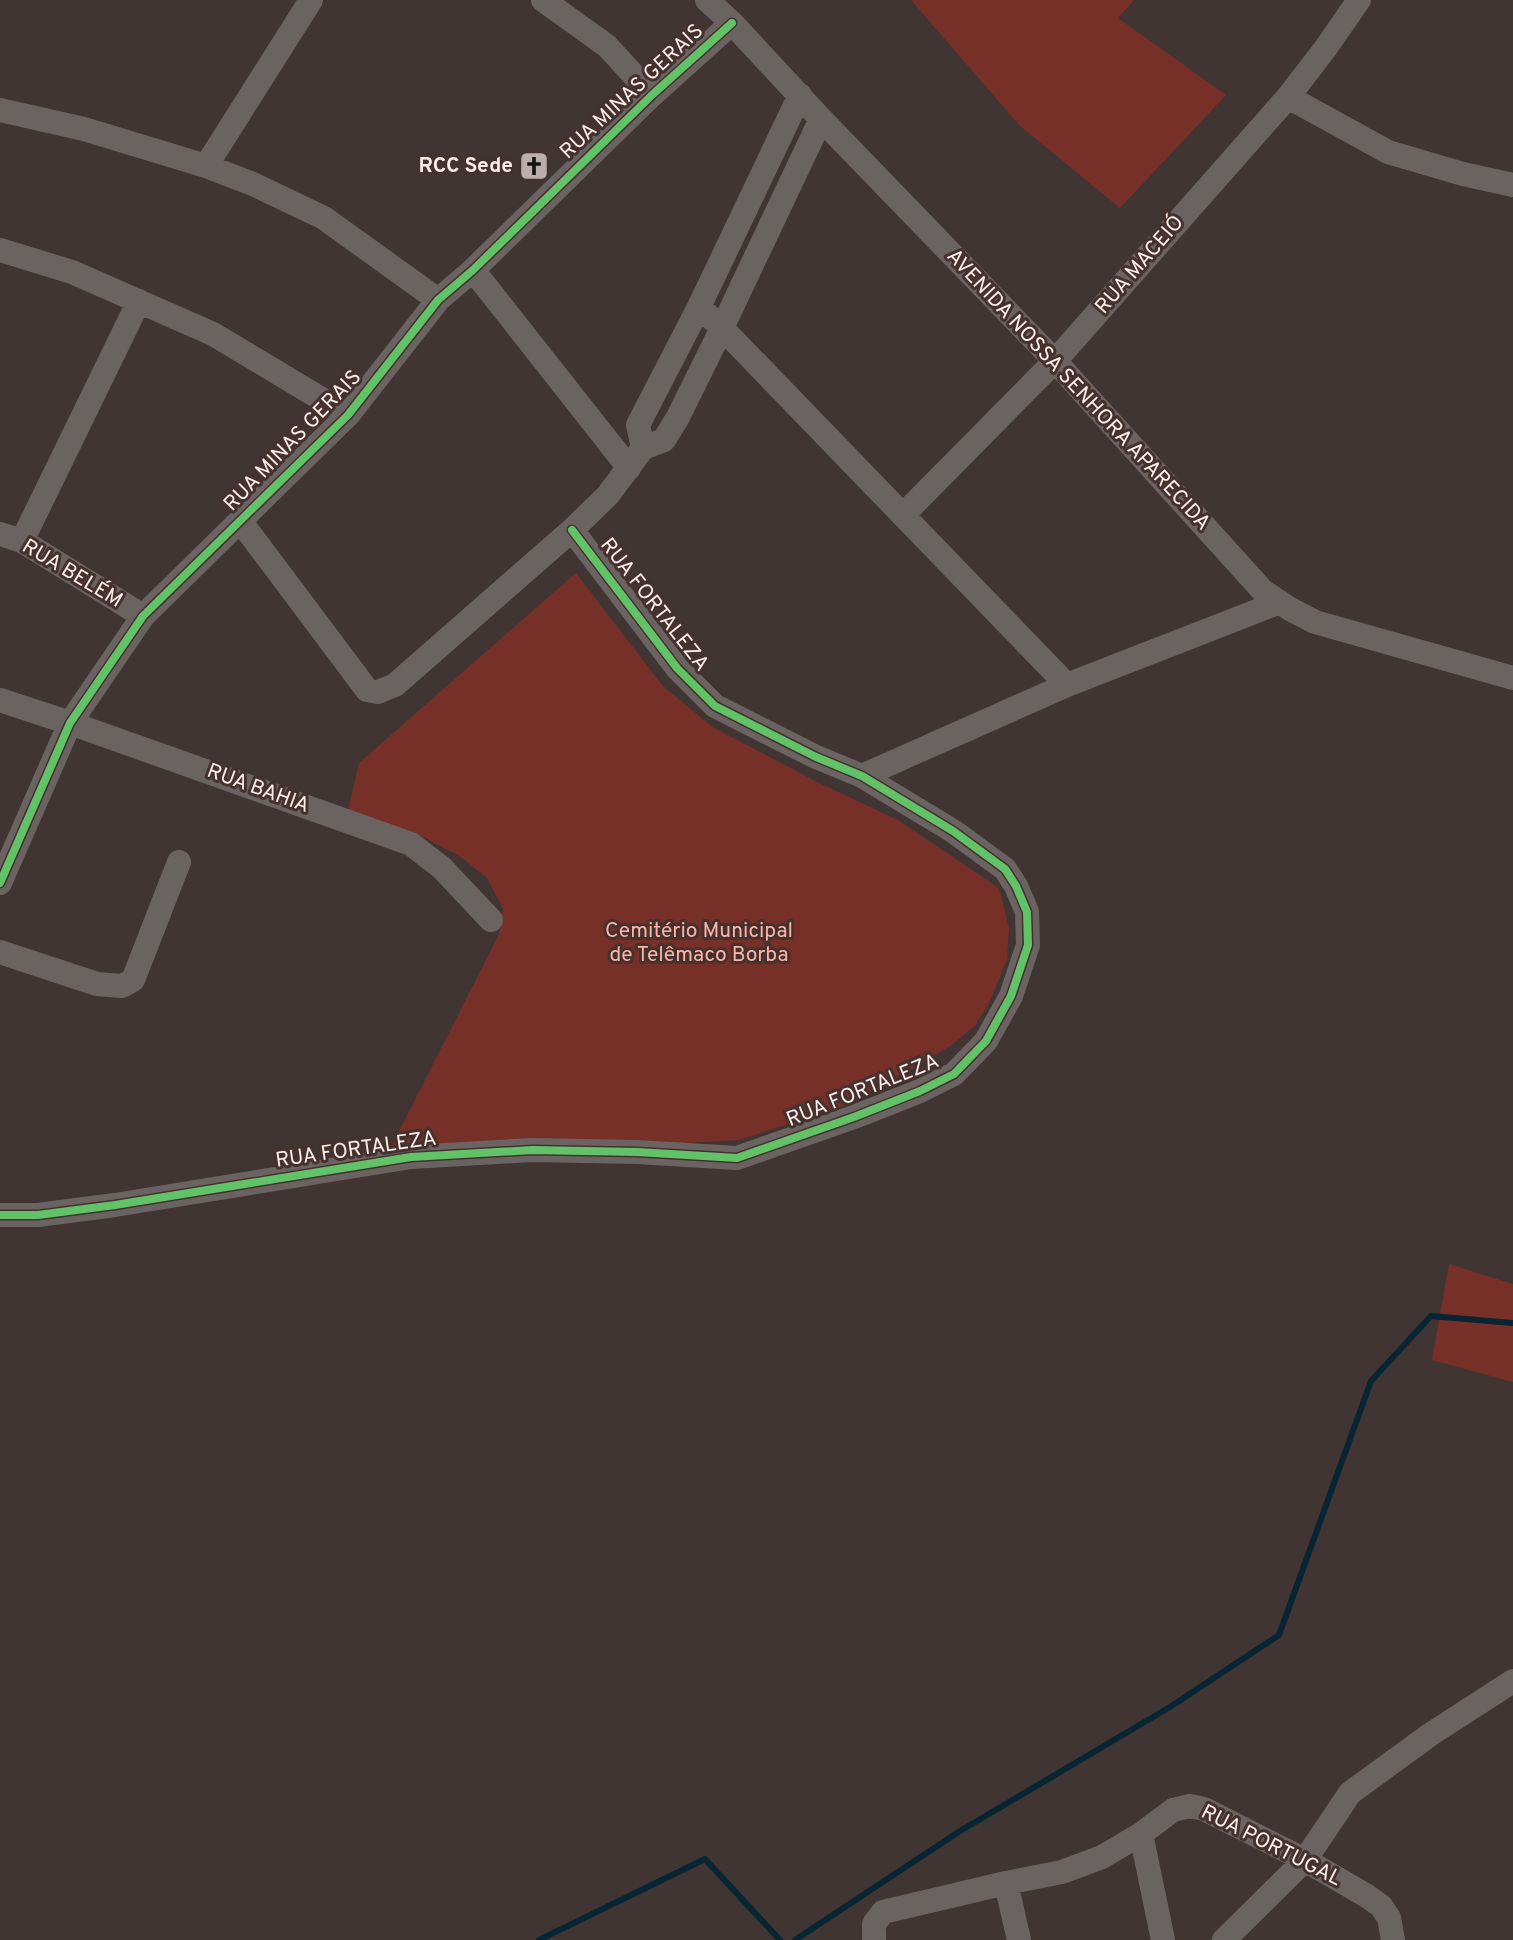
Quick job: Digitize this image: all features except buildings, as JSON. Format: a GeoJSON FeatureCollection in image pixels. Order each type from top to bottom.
{"type":"FeatureCollection","features":[{"type":"Feature","properties":{"kind":"street"},"geometry":{"type":"LineString","coordinates":[[206,166],[311,0]]}},
{"type":"Feature","properties":{"kind":"street"},"geometry":{"type":"LineString","coordinates":[[543,0],[607,46],[652,95]]}},
{"type":"Feature","properties":{"kind":"street","name":"AVENIDA NOSSA SENHORA APARECIDA"},"geometry":{"type":"LineString","coordinates":[[707,0],[732,23],[821,119],[1055,361],[1263,591],[1315,622],[1513,678]]}},
{"type":"Feature","properties":{"kind":"street","name":"RUA MACEIÓ"},"geometry":{"type":"LineString","coordinates":[[903,515],[1055,361],[1288,97],[1359,0]]}},
{"type":"Feature","properties":{"kind":"street","name":"RUA MINAS GERAIS"},"geometry":{"type":"LineString","coordinates":[[0,883],[70,723],[143,616],[348,415],[438,300],[473,270],[652,95],[732,23]]}},
{"type":"Feature","properties":{"kind":"street"},"geometry":{"type":"LineString","coordinates":[[643,448],[638,425],[699,308],[800,95]]}},
{"type":"Feature","properties":{"kind":"street"},"geometry":{"type":"LineString","coordinates":[[1288,97],[1388,152],[1463,174],[1513,185]]}},
{"type":"Feature","properties":{"kind":"street"},"geometry":{"type":"LineString","coordinates":[[0,110],[84,129],[206,166],[253,184],[324,218],[438,300]]}},
{"type":"Feature","properties":{"kind":"street"},"geometry":{"type":"LineString","coordinates":[[572,530],[608,495],[643,448],[660,443],[670,432],[821,119]]}},
{"type":"Feature","properties":{"kind":"street"},"geometry":{"type":"LineString","coordinates":[[0,250],[72,272],[213,334],[348,415]]}},
{"type":"Feature","properties":{"kind":"street"},"geometry":{"type":"LineString","coordinates":[[473,270],[629,468]]}},
{"type":"Feature","properties":{"kind":"street"},"geometry":{"type":"LineString","coordinates":[[11,538],[139,301]]}},
{"type":"Feature","properties":{"kind":"street"},"geometry":{"type":"LineString","coordinates":[[699,308],[722,328],[1067,685]]}},
{"type":"Feature","properties":{"kind":"street","name":"RUA FORTALEZA"},"geometry":{"type":"LineString","coordinates":[[0,1215],[38,1215],[115,1205],[411,1157],[532,1150],[637,1152],[737,1158],[854,1118],[954,1074],[986,1041],[1011,996],[1022,969],[1028,945],[1027,912],[1016,886],[1005,869],[952,831],[862,776],[816,757],[715,706],[677,668],[572,530],[394,685],[378,692],[367,690],[241,522]]}},
{"type":"Feature","properties":{"kind":"street","name":"RUA BELÉM"},"geometry":{"type":"LineString","coordinates":[[11,538],[143,616]]}},
{"type":"Feature","properties":{"kind":"street"},"geometry":{"type":"LineString","coordinates":[[862,776],[1067,685],[1280,602]]}},
{"type":"Feature","properties":{"kind":"street","name":"RUA BAHIA"},"geometry":{"type":"LineString","coordinates":[[0,700],[411,844],[442,868],[491,920]]}},
{"type":"Feature","properties":{"kind":"street"},"geometry":{"type":"LineString","coordinates":[[0,952],[97,984],[123,986],[133,980],[179,862]]}},
{"type":"Feature","properties":{"kind":"street"},"geometry":{"type":"LineString","coordinates":[[1224,1940],[1305,1860],[1350,1794],[1431,1734],[1513,1681]]}},
{"type":"Feature","properties":{"kind":"street","name":"RUA PORTUGAL"},"geometry":{"type":"LineString","coordinates":[[874,1940],[874,1924],[883,1912],[1062,1872],[1102,1857],[1141,1834],[1173,1810],[1190,1806],[1204,1809],[1305,1860],[1367,1896],[1381,1906],[1389,1918],[1393,1940]]}},
{"type":"Feature","properties":{"kind":"street"},"geometry":{"type":"LineString","coordinates":[[1141,1834],[1163,1940]]}},
{"type":"Feature","properties":{"kind":"street"},"geometry":{"type":"LineString","coordinates":[[1006,1883],[1019,1940]]}},
{"type":"Feature","properties":{"kind":"green space"},"geometry":{"type":"Polygon","coordinates":[[[911,0],[1134,0],[1118,18],[1226,95],[1120,208],[1019,125],[911,0]]]}},
{"type":"Feature","properties":{"kind":"green space","name":"Cemitério Municipal de Telêmaco Borba"},"geometry":{"type":"Polygon","coordinates":[[[576,573],[662,685],[711,726],[817,782],[898,820],[999,888],[1009,928],[1007,960],[990,1001],[975,1026],[950,1046],[853,1103],[739,1140],[634,1146],[388,1153],[499,934],[503,909],[487,878],[461,857],[421,836],[348,810],[359,763],[576,573]]]}},
{"type":"Feature","properties":{"kind":"green space"},"geometry":{"type":"Polygon","coordinates":[[[1449,1264],[1513,1284],[1513,1382],[1432,1360],[1449,1264]]]}},
{"type":"Feature","properties":{"kind":"waterway"},"geometry":{"type":"LineString","coordinates":[[795,1940],[960,1831],[1170,1707],[1279,1635],[1371,1381],[1431,1316],[1513,1323]]}},
{"type":"Feature","properties":{"kind":"waterway"},"geometry":{"type":"LineString","coordinates":[[539,1940],[705,1859],[780,1940]]}},
{"type":"Feature","properties":{"kind":"cycle path"},"geometry":{"type":"LineString","coordinates":[[0,883],[70,723],[143,616],[348,415],[438,300],[473,270],[652,95],[732,23]]}},
{"type":"Feature","properties":{"kind":"cycle path"},"geometry":{"type":"LineString","coordinates":[[0,1215],[38,1215],[115,1205],[411,1157],[532,1150],[637,1152],[737,1158],[920,1091],[954,1074],[986,1041],[1011,996],[1028,945],[1027,912],[1016,886],[1005,869],[953,831],[862,776],[816,757],[715,706],[677,668],[572,530]]}},
{"type":"Feature","properties":{"kind":"place","name":"RCC Sede"},"geometry":{"type":"Point","coordinates":[534,166]}}]}
